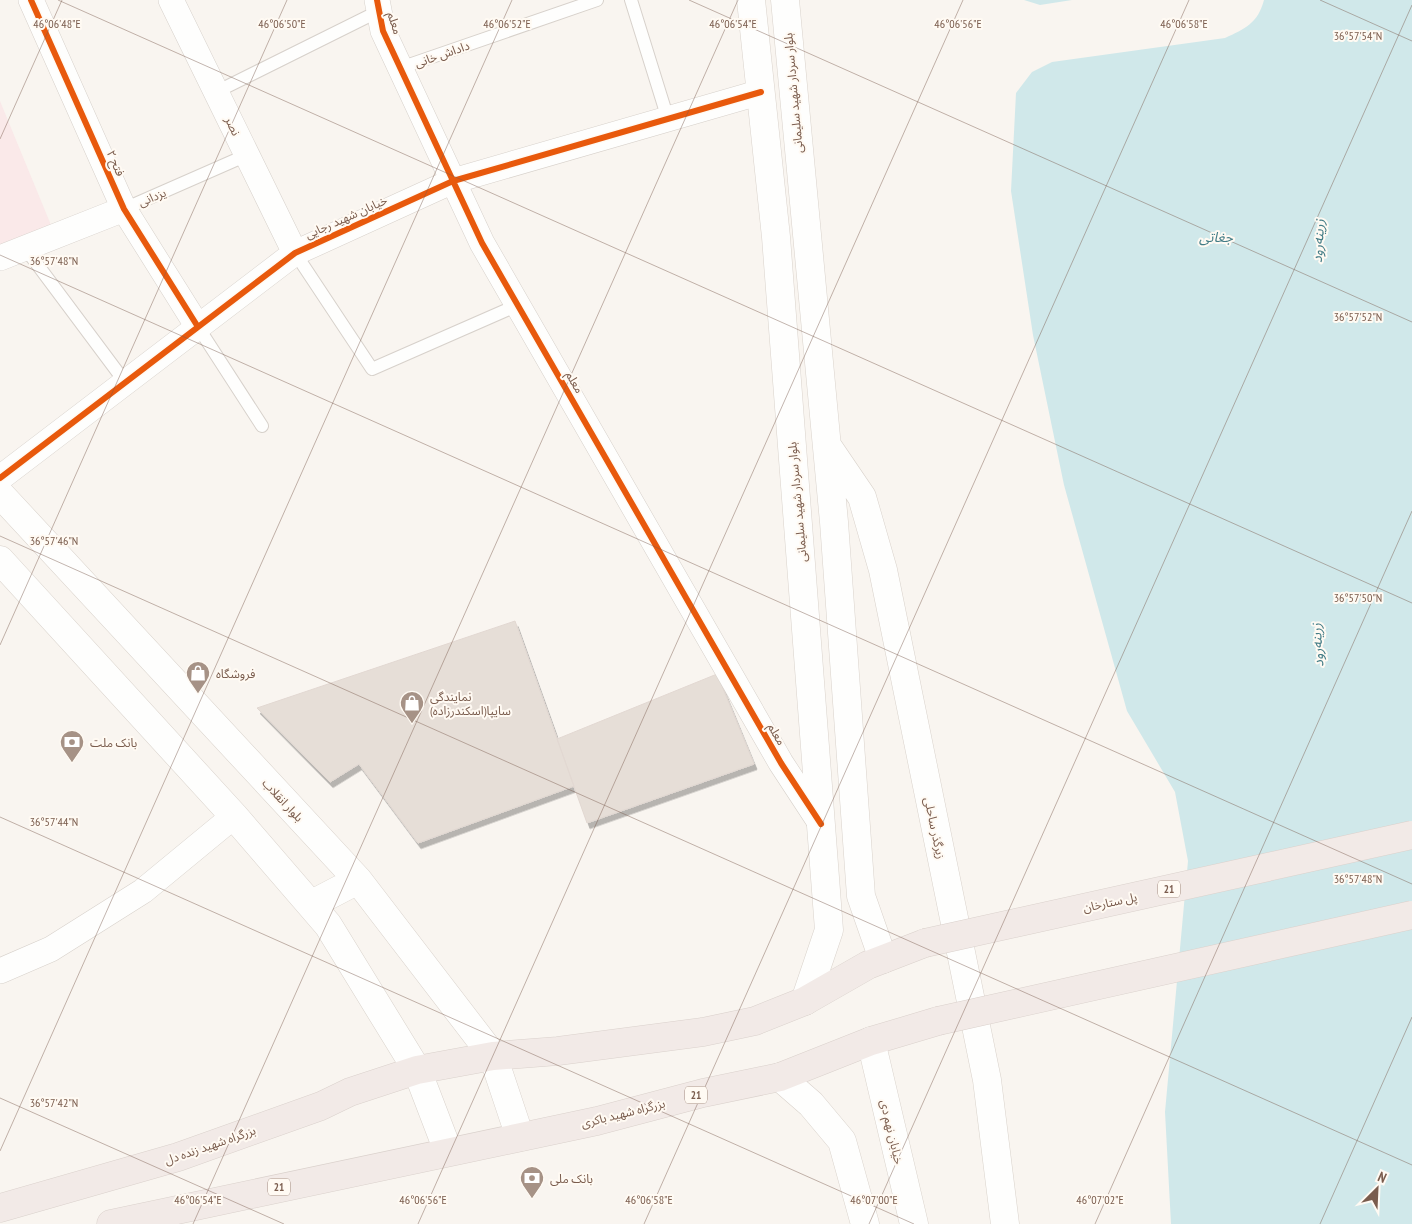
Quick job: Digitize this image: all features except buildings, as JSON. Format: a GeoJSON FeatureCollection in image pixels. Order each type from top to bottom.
{"type":"FeatureCollection","features":[{"type":"Feature","properties":{"kind":"highway","name":"پل ستارخان"},"geometry":{"type":"LineString","coordinates":[[883,959],[925,943],[1412,835]]}},
{"type":"Feature","properties":{"kind":"highway","name":"بزرگراه شهید باکری"},"geometry":{"type":"LineString","coordinates":[[448,1151],[597,1121],[703,1093],[780,1077],[870,1041],[938,1021],[1412,915]]}},
{"type":"Feature","properties":{"kind":"highway","name":"21"},"geometry":{"type":"LineString","coordinates":[[417,1070],[493,1056],[558,1051],[703,1032],[755,1021],[805,1001],[868,965],[883,959]]}},
{"type":"Feature","properties":{"kind":"highway","name":"بزرگراه شهید زنده دل"},"geometry":{"type":"LineString","coordinates":[[0,1208],[178,1157],[321,1106],[350,1092],[417,1070]]}},
{"type":"Feature","properties":{"kind":"highway","name":"21"},"geometry":{"type":"LineString","coordinates":[[111,1224],[448,1151]]}},
{"type":"Feature","properties":{"kind":"main road","name":"بلوار سردار شهید سلیمانی"},"geometry":{"type":"LineString","coordinates":[[751,0],[776,237],[814,717],[828,930],[805,1001]]}},
{"type":"Feature","properties":{"kind":"main road","name":"بلوار سردار شهید سلیمانی"},"geometry":{"type":"LineString","coordinates":[[785,0],[826,444],[862,896],[883,959]]}},
{"type":"Feature","properties":{"kind":"main road","name":"زیرگذر ساحلی"},"geometry":{"type":"LineString","coordinates":[[826,444],[862,497],[883,570],[987,1080],[1005,1224]]}},
{"type":"Feature","properties":{"kind":"main road","name":"بلوار انقلاب"},"geometry":{"type":"LineString","coordinates":[[0,494],[358,880],[493,1056],[520,1137]]}},
{"type":"Feature","properties":{"kind":"main road"},"geometry":{"type":"LineString","coordinates":[[0,560],[234,816],[312,904],[328,925],[417,1070],[448,1151]]}},
{"type":"Feature","properties":{"kind":"main road"},"geometry":{"type":"LineString","coordinates":[[814,717],[848,716]]}},
{"type":"Feature","properties":{"kind":"main road"},"geometry":{"type":"LineString","coordinates":[[312,904],[358,880]]}},
{"type":"Feature","properties":{"kind":"main road","name":"خیابان نهم دی"},"geometry":{"type":"LineString","coordinates":[[870,1041],[914,1224]]}},
{"type":"Feature","properties":{"kind":"main road"},"geometry":{"type":"LineString","coordinates":[[780,1077],[810,1104],[842,1141],[856,1185],[865,1224]]}},
{"type":"Feature","properties":{"kind":"street","name":"فتح ۲"},"geometry":{"type":"LineString","coordinates":[[31,0],[124,208],[198,327]]}},
{"type":"Feature","properties":{"kind":"street","name":"نصر"},"geometry":{"type":"LineString","coordinates":[[171,0],[295,253]]}},
{"type":"Feature","properties":{"kind":"street","name":"معلم"},"geometry":{"type":"LineString","coordinates":[[378,6],[384,31],[400,68],[482,243],[781,763],[822,824]]}},
{"type":"Feature","properties":{"kind":"street","name":"خیابان شهید رجایی"},"geometry":{"type":"LineString","coordinates":[[0,478],[295,253],[453,181],[761,92]]}},
{"type":"Feature","properties":{"kind":"street","name":"یزدانی"},"geometry":{"type":"LineString","coordinates":[[0,258],[124,208]]}},
{"type":"Feature","properties":{"kind":"street"},"geometry":{"type":"LineString","coordinates":[[0,971],[51,949],[143,891],[234,816]]}},
{"type":"Feature","properties":{"kind":"lane","name":"داداش خانی"},"geometry":{"type":"LineString","coordinates":[[400,68],[597,0]]}},
{"type":"Feature","properties":{"kind":"lane"},"geometry":{"type":"LineString","coordinates":[[631,0],[668,119]]}},
{"type":"Feature","properties":{"kind":"lane"},"geometry":{"type":"LineString","coordinates":[[216,92],[378,6]]}},
{"type":"Feature","properties":{"kind":"lane","name":"یزدانی"},"geometry":{"type":"LineString","coordinates":[[124,208],[247,156]]}},
{"type":"Feature","properties":{"kind":"lane"},"geometry":{"type":"LineString","coordinates":[[25,248],[124,382]]}},
{"type":"Feature","properties":{"kind":"lane"},"geometry":{"type":"LineString","coordinates":[[295,253],[372,369],[518,305]]}},
{"type":"Feature","properties":{"kind":"lane"},"geometry":{"type":"LineString","coordinates":[[198,327],[262,426]]}},
{"type":"Feature","properties":{"kind":"shaded area"},"geometry":{"type":"Polygon","coordinates":[[[0,101],[51,225],[0,246],[0,101]]]}},
{"type":"Feature","properties":{"kind":"water"},"geometry":{"type":"Polygon","coordinates":[[[1024,0],[1072,0],[1040,5],[1024,0]]]}},
{"type":"Feature","properties":{"kind":"water","name":"جغاتی"},"geometry":{"type":"Polygon","coordinates":[[[1264,0],[1412,0],[1412,1224],[1171,1224],[1165,1112],[1188,861],[1175,792],[1127,711],[1064,485],[1033,335],[1011,191],[1016,93],[1032,72],[1052,62],[1225,38],[1250,24],[1258,14],[1264,0]]]}},
{"type":"Feature","properties":{"kind":"cycle path"},"geometry":{"type":"LineString","coordinates":[[31,0],[124,209],[198,327]]}},
{"type":"Feature","properties":{"kind":"cycle path"},"geometry":{"type":"LineString","coordinates":[[377,0],[383,31],[482,243],[781,763],[821,824]]}},
{"type":"Feature","properties":{"kind":"cycle path"},"geometry":{"type":"LineString","coordinates":[[0,478],[295,253],[453,181],[761,92]]}},
{"type":"Feature","properties":{"kind":"place","name":"فروشگاه"},"geometry":{"type":"Point","coordinates":[198,694]}},
{"type":"Feature","properties":{"kind":"place","name":"نمایندگی سایپا(اسکندرزاده)"},"geometry":{"type":"Point","coordinates":[412,724]}},
{"type":"Feature","properties":{"kind":"place","name":"بانک ملت"},"geometry":{"type":"Point","coordinates":[72,763]}},
{"type":"Feature","properties":{"kind":"place","name":"بانک ملی"},"geometry":{"type":"Point","coordinates":[532,1199]}},
{"type":"Feature","properties":{"kind":"water label","name":"زرینه‌رود"},"geometry":{"type":"Point","coordinates":[1318,241]}},
{"type":"Feature","properties":{"kind":"water label","name":"زرینه‌رود"},"geometry":{"type":"Point","coordinates":[1317,645]}}]}
